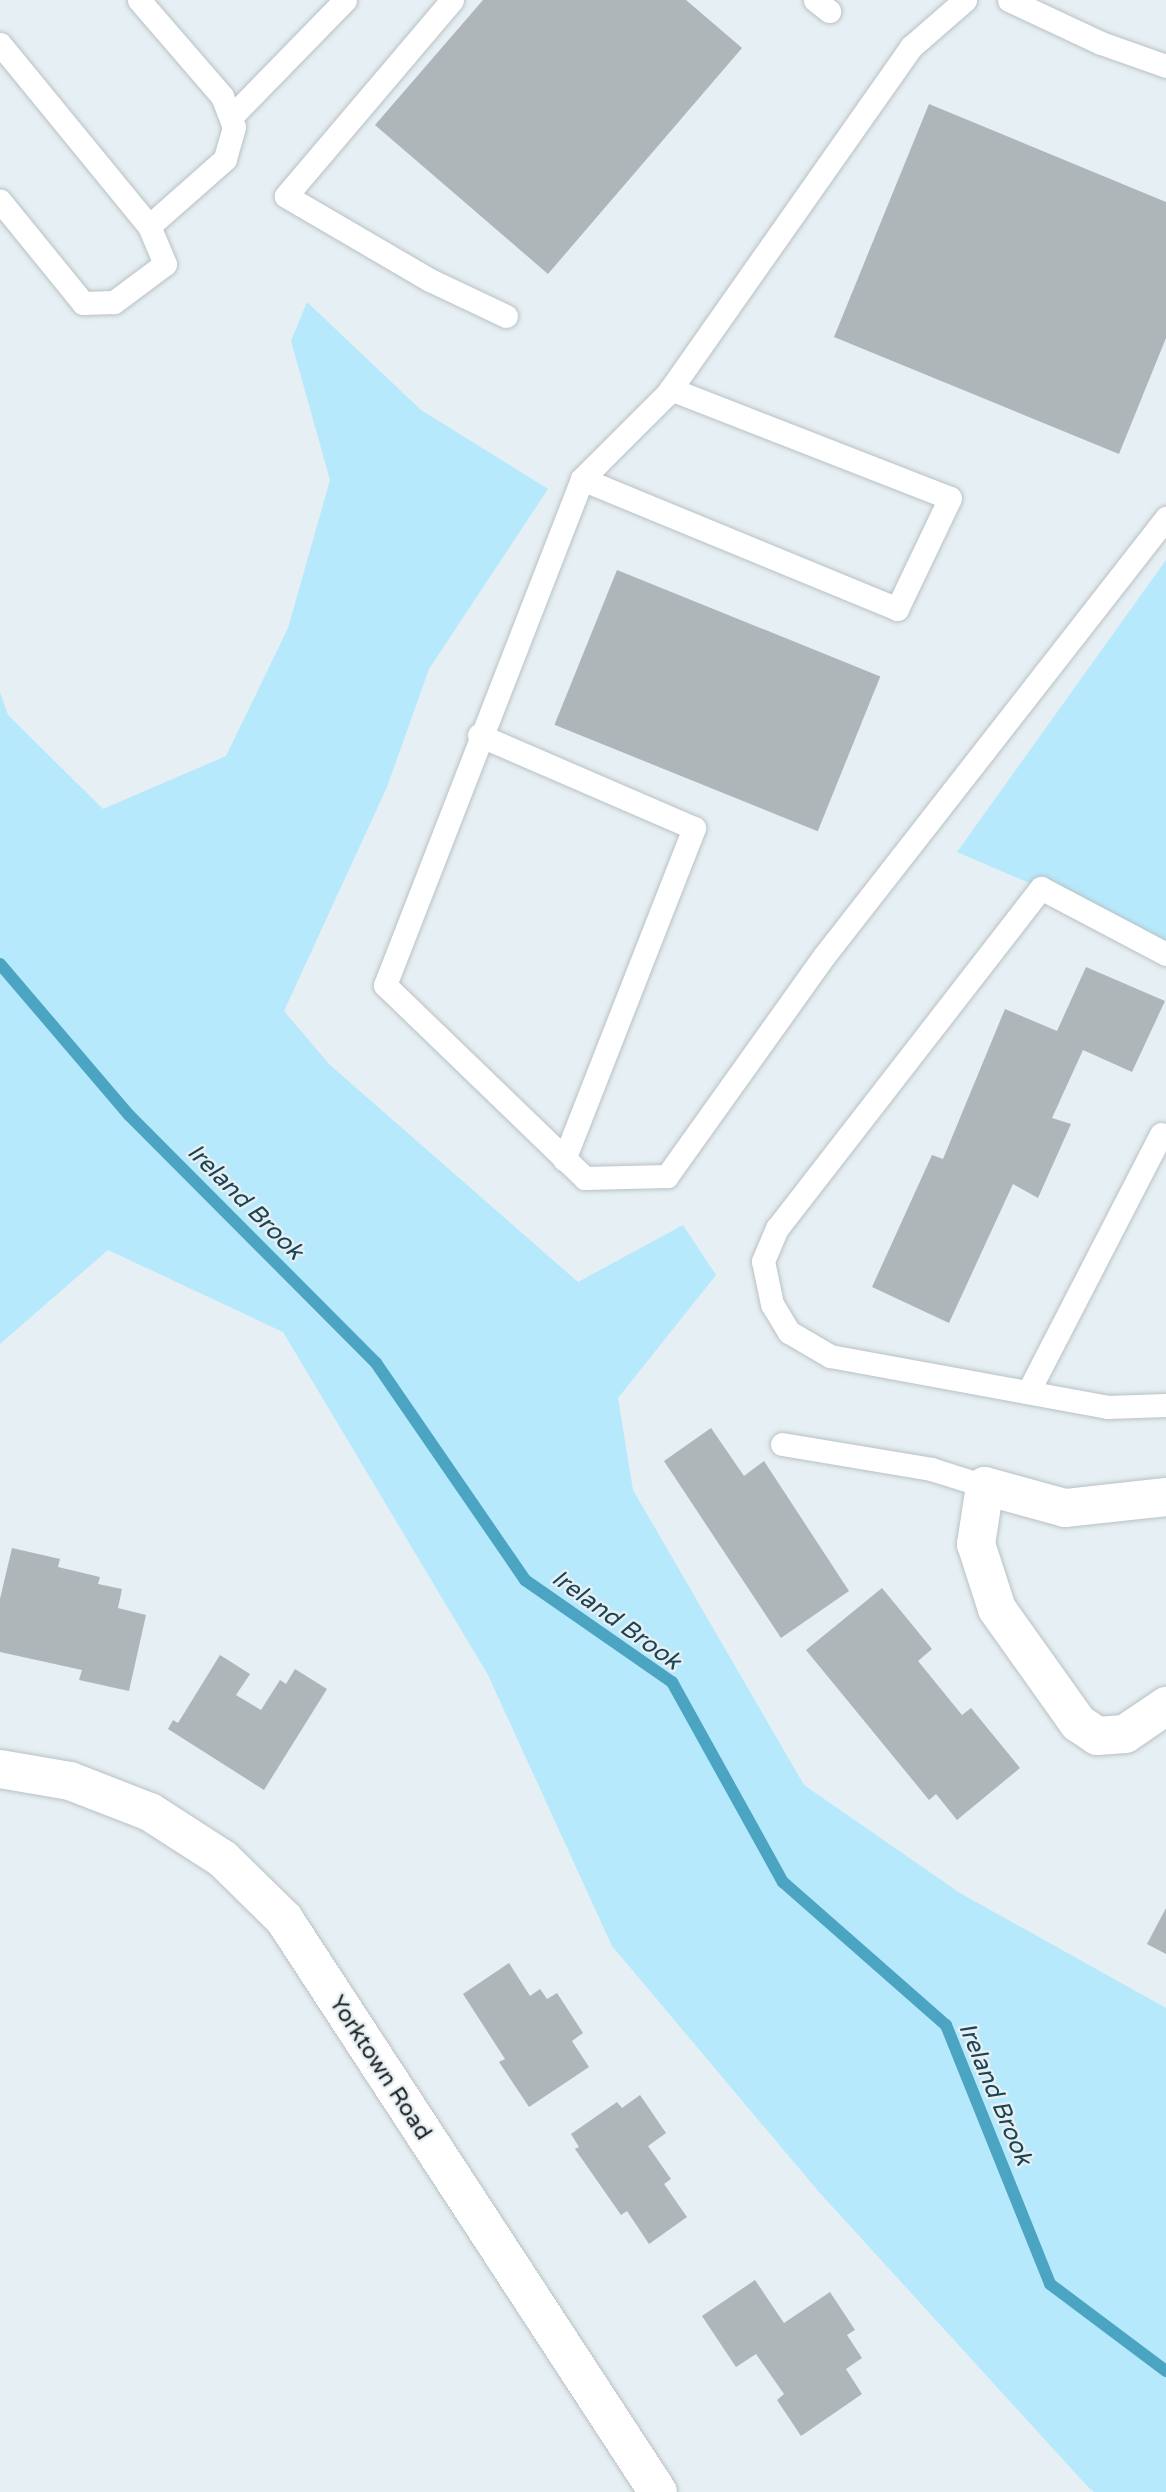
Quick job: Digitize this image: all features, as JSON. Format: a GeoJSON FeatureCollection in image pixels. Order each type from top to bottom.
{"type":"FeatureCollection","features":[{"type":"Feature","properties":{"kind":"street"},"geometry":{"type":"LineString","coordinates":[[1166,1497],[1065,1507],[985,1486],[976,1544],[997,1609],[1078,1723],[1097,1736],[1125,1734],[1166,1706]]}},
{"type":"Feature","properties":{"kind":"street","name":"Yorktown Road"},"geometry":{"type":"LineString","coordinates":[[0,1769],[70,1781],[150,1812],[223,1858],[284,1919],[658,2492]]}},
{"type":"Feature","properties":{"kind":"lane"},"geometry":{"type":"LineString","coordinates":[[139,0],[222,96],[234,127],[225,159],[149,226]]}},
{"type":"Feature","properties":{"kind":"lane"},"geometry":{"type":"LineString","coordinates":[[231,117],[345,0]]}},
{"type":"Feature","properties":{"kind":"lane"},"geometry":{"type":"LineString","coordinates":[[452,0],[286,196],[430,280],[506,316]]}},
{"type":"Feature","properties":{"kind":"lane"},"geometry":{"type":"LineString","coordinates":[[965,0],[911,47],[671,389],[582,479],[479,735],[385,985],[585,1178],[667,1176],[824,956],[1166,518]]}},
{"type":"Feature","properties":{"kind":"lane"},"geometry":{"type":"LineString","coordinates":[[1009,0],[1101,43],[1166,66]]}},
{"type":"Feature","properties":{"kind":"lane"},"geometry":{"type":"LineString","coordinates":[[0,44],[149,226],[165,264],[114,302],[83,303],[0,201]]}},
{"type":"Feature","properties":{"kind":"lane"},"geometry":{"type":"LineString","coordinates":[[582,479],[897,609],[950,498],[671,389]]}},
{"type":"Feature","properties":{"kind":"lane"},"geometry":{"type":"LineString","coordinates":[[479,735],[694,828],[564,1159]]}},
{"type":"Feature","properties":{"kind":"lane"},"geometry":{"type":"LineString","coordinates":[[1166,954],[1041,888],[777,1228],[763,1261],[772,1304],[789,1332],[830,1356],[1107,1406],[1166,1405]]}},
{"type":"Feature","properties":{"kind":"lane"},"geometry":{"type":"LineString","coordinates":[[1028,1390],[1161,1135]]}},
{"type":"Feature","properties":{"kind":"lane"},"geometry":{"type":"LineString","coordinates":[[782,1444],[931,1469],[985,1486]]}},
{"type":"Feature","properties":{"kind":"shaded area"},"geometry":{"type":"Polygon","coordinates":[[[307,302],[421,410],[548,489],[429,669],[387,787],[284,1011],[330,1065],[578,1282],[683,1225],[716,1275],[618,1398],[633,1490],[804,1785],[960,1893],[1166,2008],[1166,2492],[1094,2492],[1089,2488],[819,2192],[612,1946],[488,1675],[283,1332],[108,1250],[0,1344],[0,692],[8,715],[103,809],[226,756],[288,628],[330,480],[291,341],[307,302]]]}},
{"type":"Feature","properties":{"kind":"shaded area"},"geometry":{"type":"Polygon","coordinates":[[[1166,560],[1166,955],[1041,888],[957,852],[1166,560]]]}},
{"type":"Feature","properties":{"kind":"building"},"geometry":{"type":"Polygon","coordinates":[[[483,0],[686,0],[742,48],[548,274],[375,125],[483,0]]]}},
{"type":"Feature","properties":{"kind":"building"},"geometry":{"type":"Polygon","coordinates":[[[929,104],[1166,202],[1166,338],[1119,454],[834,337],[929,104]]]}},
{"type":"Feature","properties":{"kind":"building"},"geometry":{"type":"Polygon","coordinates":[[[617,570],[880,676],[818,831],[554,725],[617,570]]]}},
{"type":"Feature","properties":{"kind":"building"},"geometry":{"type":"Polygon","coordinates":[[[1086,967],[1165,1001],[1132,1072],[1083,1050],[1052,1118],[1071,1124],[1038,1198],[1013,1184],[949,1323],[872,1287],[932,1155],[943,1159],[1005,1009],[1057,1031],[1086,967]]]}},
{"type":"Feature","properties":{"kind":"building"},"geometry":{"type":"Polygon","coordinates":[[[711,1428],[744,1476],[764,1461],[849,1591],[781,1638],[664,1461],[711,1428]]]}},
{"type":"Feature","properties":{"kind":"building"},"geometry":{"type":"Polygon","coordinates":[[[12,1548],[60,1559],[58,1567],[100,1577],[98,1584],[122,1589],[118,1608],[146,1615],[129,1691],[79,1680],[82,1670],[0,1652],[0,1599],[12,1548]]]}},
{"type":"Feature","properties":{"kind":"building"},"geometry":{"type":"Polygon","coordinates":[[[882,1588],[932,1649],[918,1661],[962,1715],[971,1708],[1020,1768],[957,1820],[936,1794],[929,1800],[806,1650],[882,1588]]]}},
{"type":"Feature","properties":{"kind":"building"},"geometry":{"type":"Polygon","coordinates":[[[220,1655],[250,1674],[236,1695],[261,1710],[280,1680],[286,1684],[295,1669],[327,1689],[264,1790],[168,1729],[173,1720],[178,1723],[220,1655]]]}},
{"type":"Feature","properties":{"kind":"building"},"geometry":{"type":"Polygon","coordinates":[[[1166,1908],[1166,1954],[1147,1944],[1166,1908]]]}},
{"type":"Feature","properties":{"kind":"building"},"geometry":{"type":"Polygon","coordinates":[[[509,1963],[530,1996],[540,1989],[547,1999],[557,1993],[583,2033],[572,2041],[589,2067],[529,2107],[499,2062],[505,2059],[463,1994],[509,1963]]]}},
{"type":"Feature","properties":{"kind":"building"},"geometry":{"type":"Polygon","coordinates":[[[640,2095],[666,2133],[648,2146],[671,2179],[664,2184],[687,2217],[649,2244],[627,2211],[621,2215],[575,2149],[579,2147],[571,2134],[617,2102],[622,2108],[640,2095]]]}},
{"type":"Feature","properties":{"kind":"building"},"geometry":{"type":"Polygon","coordinates":[[[755,2280],[784,2323],[830,2292],[855,2330],[847,2335],[862,2358],[846,2369],[862,2394],[801,2436],[777,2400],[784,2394],[756,2354],[736,2367],[702,2316],[755,2280]]]}},
{"type":"Feature","properties":{"kind":"waterway","name":"Ireland Brook"},"geometry":{"type":"LineString","coordinates":[[0,964],[129,1115],[376,1363],[525,1580],[672,1682],[783,1882],[946,2025],[1050,2284],[1166,2371]]}}]}
